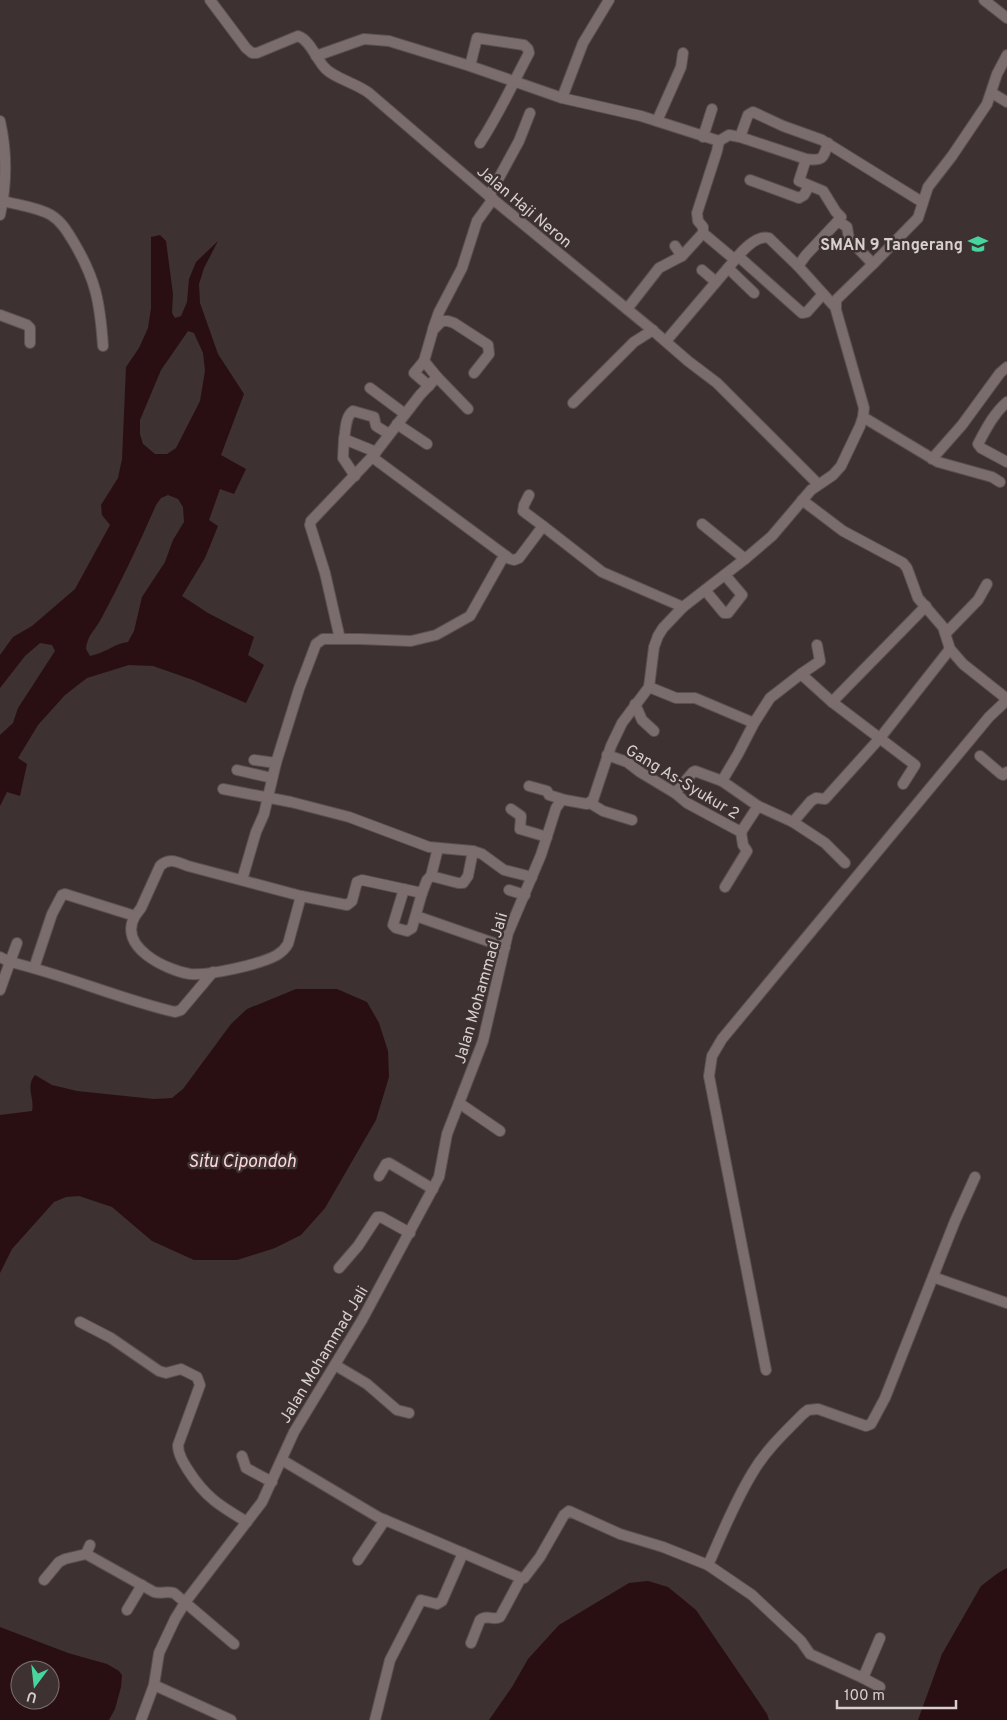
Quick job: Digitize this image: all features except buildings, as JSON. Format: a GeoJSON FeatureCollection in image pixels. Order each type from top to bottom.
{"type":"FeatureCollection","features":[{"type":"Feature","properties":{"kind":"street"},"geometry":{"type":"LineString","coordinates":[[562,98],[582,43],[609,0]]}},
{"type":"Feature","properties":{"kind":"street"},"geometry":{"type":"LineString","coordinates":[[984,0],[1007,18]]}},
{"type":"Feature","properties":{"kind":"street","name":"Jalan Haji Neron"},"geometry":{"type":"LineString","coordinates":[[215,7],[246,48],[252,53],[257,53],[298,36],[305,40],[330,73],[356,84],[369,93],[491,198],[723,388],[818,484]]}},
{"type":"Feature","properties":{"kind":"street"},"geometry":{"type":"LineString","coordinates":[[470,66],[477,38],[524,45],[528,49],[529,53],[494,122],[480,142]]}},
{"type":"Feature","properties":{"kind":"street"},"geometry":{"type":"LineString","coordinates":[[316,56],[358,41],[378,39],[402,44],[562,98],[657,121],[719,141],[729,135],[740,137],[806,159],[820,160],[824,156],[828,143]]}},
{"type":"Feature","properties":{"kind":"street"},"geometry":{"type":"LineString","coordinates":[[657,121],[681,67],[683,52]]}},
{"type":"Feature","properties":{"kind":"street"},"geometry":{"type":"LineString","coordinates":[[590,803],[622,723],[649,687],[654,647],[658,636],[669,620],[772,536],[802,500],[818,484],[833,475],[841,466],[863,416],[863,400],[835,307],[836,300],[914,223],[920,212],[928,187],[987,104],[997,74],[1007,55]]}},
{"type":"Feature","properties":{"kind":"street"},"geometry":{"type":"LineString","coordinates":[[992,93],[1007,102]]}},
{"type":"Feature","properties":{"kind":"street"},"geometry":{"type":"LineString","coordinates":[[703,137],[712,109]]}},
{"type":"Feature","properties":{"kind":"street"},"geometry":{"type":"LineString","coordinates":[[740,137],[748,115],[753,112],[828,143],[922,202]]}},
{"type":"Feature","properties":{"kind":"street"},"geometry":{"type":"LineString","coordinates":[[429,386],[414,373],[424,361],[439,312],[462,268],[477,221],[491,198],[519,141],[530,113]]}},
{"type":"Feature","properties":{"kind":"street"},"geometry":{"type":"LineString","coordinates":[[0,121],[6,166],[0,215]]}},
{"type":"Feature","properties":{"kind":"street"},"geometry":{"type":"LineString","coordinates":[[719,141],[697,213],[703,233],[733,261],[802,313],[807,312],[823,294]]}},
{"type":"Feature","properties":{"kind":"street"},"geometry":{"type":"LineString","coordinates":[[798,266],[841,217],[824,192],[799,181],[806,159]]}},
{"type":"Feature","properties":{"kind":"street"},"geometry":{"type":"LineString","coordinates":[[750,180],[799,198],[804,195],[808,186]]}},
{"type":"Feature","properties":{"kind":"street"},"geometry":{"type":"LineString","coordinates":[[3,201],[44,212],[58,220],[65,228],[85,263],[94,284],[100,310],[103,346]]}},
{"type":"Feature","properties":{"kind":"street"},"geometry":{"type":"LineString","coordinates":[[838,221],[847,227],[849,239],[874,264]]}},
{"type":"Feature","properties":{"kind":"street"},"geometry":{"type":"LineString","coordinates":[[627,309],[659,268],[682,256],[703,233]]}},
{"type":"Feature","properties":{"kind":"street"},"geometry":{"type":"LineString","coordinates":[[666,341],[733,261],[747,247],[766,237],[798,266],[835,307]]}},
{"type":"Feature","properties":{"kind":"street"},"geometry":{"type":"LineString","coordinates":[[675,246],[682,256]]}},
{"type":"Feature","properties":{"kind":"street"},"geometry":{"type":"LineString","coordinates":[[733,261],[754,294]]}},
{"type":"Feature","properties":{"kind":"street"},"geometry":{"type":"LineString","coordinates":[[702,270],[716,282]]}},
{"type":"Feature","properties":{"kind":"street"},"geometry":{"type":"LineString","coordinates":[[0,316],[27,325],[30,328],[30,344]]}},
{"type":"Feature","properties":{"kind":"street"},"geometry":{"type":"LineString","coordinates":[[433,330],[442,322],[448,321],[488,345],[490,354],[474,373]]}},
{"type":"Feature","properties":{"kind":"street"},"geometry":{"type":"LineString","coordinates":[[573,403],[634,342],[653,330]]}},
{"type":"Feature","properties":{"kind":"street"},"geometry":{"type":"LineString","coordinates":[[424,361],[468,409]]}},
{"type":"Feature","properties":{"kind":"street"},"geometry":{"type":"LineString","coordinates":[[932,459],[962,425],[1000,373],[1007,367]]}},
{"type":"Feature","properties":{"kind":"street"},"geometry":{"type":"LineString","coordinates":[[340,639],[325,574],[310,525],[314,516],[355,476],[405,414],[438,378]]}},
{"type":"Feature","properties":{"kind":"street"},"geometry":{"type":"LineString","coordinates":[[370,388],[405,414]]}},
{"type":"Feature","properties":{"kind":"street"},"geometry":{"type":"LineString","coordinates":[[1007,402],[998,410],[985,429],[978,444],[981,448],[1007,462]]}},
{"type":"Feature","properties":{"kind":"street"},"geometry":{"type":"LineString","coordinates":[[355,476],[343,458],[348,419],[353,411],[374,417],[376,426],[389,434]]}},
{"type":"Feature","properties":{"kind":"street"},"geometry":{"type":"LineString","coordinates":[[863,416],[932,459],[954,468],[992,477],[1000,482]]}},
{"type":"Feature","properties":{"kind":"street"},"geometry":{"type":"LineString","coordinates":[[397,424],[427,444]]}},
{"type":"Feature","properties":{"kind":"street"},"geometry":{"type":"LineString","coordinates":[[344,439],[374,454],[506,556],[514,560],[519,558],[543,526]]}},
{"type":"Feature","properties":{"kind":"street"},"geometry":{"type":"LineString","coordinates":[[528,495],[523,511],[602,572],[683,607]]}},
{"type":"Feature","properties":{"kind":"street"},"geometry":{"type":"LineString","coordinates":[[766,1370],[708,1076],[712,1056],[734,1024],[989,717],[1007,699],[963,664],[950,650],[946,633],[940,623],[918,598],[903,562],[843,531],[802,500]]}},
{"type":"Feature","properties":{"kind":"street"},"geometry":{"type":"LineString","coordinates":[[702,524],[745,559]]}},
{"type":"Feature","properties":{"kind":"street"},"geometry":{"type":"LineString","coordinates":[[242,880],[256,832],[264,814],[276,763],[316,644],[323,639],[411,641],[436,635],[470,616],[501,561],[506,556]]}},
{"type":"Feature","properties":{"kind":"street"},"geometry":{"type":"LineString","coordinates":[[704,590],[724,613],[728,613],[742,595],[725,575]]}},
{"type":"Feature","properties":{"kind":"street"},"geometry":{"type":"LineString","coordinates":[[946,633],[978,600],[987,584]]}},
{"type":"Feature","properties":{"kind":"street"},"geometry":{"type":"LineString","coordinates":[[832,702],[926,606]]}},
{"type":"Feature","properties":{"kind":"street"},"geometry":{"type":"LineString","coordinates":[[722,782],[770,698],[820,661],[817,645]]}},
{"type":"Feature","properties":{"kind":"street"},"geometry":{"type":"LineString","coordinates":[[793,822],[811,801],[816,798],[825,799],[880,738],[950,650]]}},
{"type":"Feature","properties":{"kind":"street"},"geometry":{"type":"LineString","coordinates":[[801,674],[832,702],[916,765],[903,784]]}},
{"type":"Feature","properties":{"kind":"street"},"geometry":{"type":"LineString","coordinates":[[649,687],[676,698],[695,698],[754,723]]}},
{"type":"Feature","properties":{"kind":"street"},"geometry":{"type":"LineString","coordinates":[[635,704],[642,720],[654,731]]}},
{"type":"Feature","properties":{"kind":"street","name":"Gang As-Syukur 2"},"geometry":{"type":"LineString","coordinates":[[608,755],[627,762],[687,803],[740,832],[743,846],[747,851],[725,887]]}},
{"type":"Feature","properties":{"kind":"street"},"geometry":{"type":"LineString","coordinates":[[980,756],[1001,774],[1003,775],[1007,772]]}},
{"type":"Feature","properties":{"kind":"street"},"geometry":{"type":"LineString","coordinates":[[254,760],[276,763]]}},
{"type":"Feature","properties":{"kind":"street"},"geometry":{"type":"LineString","coordinates":[[238,770],[272,778]]}},
{"type":"Feature","properties":{"kind":"street"},"geometry":{"type":"LineString","coordinates":[[675,793],[695,771],[722,782],[758,806],[793,822],[825,843],[845,863]]}},
{"type":"Feature","properties":{"kind":"street"},"geometry":{"type":"LineString","coordinates":[[529,786],[547,791],[549,795],[565,800],[582,804],[590,803],[603,811],[632,820]]}},
{"type":"Feature","properties":{"kind":"street"},"geometry":{"type":"LineString","coordinates":[[223,789],[291,802],[349,817],[418,844],[438,848],[466,849],[482,854],[504,870],[532,877]]}},
{"type":"Feature","properties":{"kind":"street","name":"Jalan Mohammad Jali"},"geometry":{"type":"LineString","coordinates":[[141,1720],[154,1685],[159,1653],[175,1619],[186,1601],[262,1502],[294,1432],[335,1365],[433,1189],[441,1170],[447,1134],[483,1041],[512,923],[525,896],[556,808],[561,801],[565,800]]}},
{"type":"Feature","properties":{"kind":"street"},"geometry":{"type":"LineString","coordinates":[[740,832],[758,806]]}},
{"type":"Feature","properties":{"kind":"street"},"geometry":{"type":"LineString","coordinates":[[511,809],[521,816],[520,828],[547,837]]}},
{"type":"Feature","properties":{"kind":"street"},"geometry":{"type":"LineString","coordinates":[[404,889],[394,925],[396,928],[410,930],[427,880],[431,876],[438,848]]}},
{"type":"Feature","properties":{"kind":"street"},"geometry":{"type":"LineString","coordinates":[[431,876],[464,883],[468,876],[473,851]]}},
{"type":"Feature","properties":{"kind":"street"},"geometry":{"type":"LineString","coordinates":[[301,896],[288,944],[284,951],[266,960],[213,972],[190,974],[160,963],[145,954],[137,946],[130,932],[132,922],[141,908],[160,866],[165,861],[170,860],[301,896],[347,905],[352,901],[357,882],[362,880],[422,893]]}},
{"type":"Feature","properties":{"kind":"street"},"geometry":{"type":"LineString","coordinates":[[509,890],[525,896]]}},
{"type":"Feature","properties":{"kind":"street"},"geometry":{"type":"LineString","coordinates":[[34,968],[52,914],[62,895],[68,894],[135,916]]}},
{"type":"Feature","properties":{"kind":"street"},"geometry":{"type":"LineString","coordinates":[[416,916],[505,946]]}},
{"type":"Feature","properties":{"kind":"street"},"geometry":{"type":"LineString","coordinates":[[0,990],[18,943]]}},
{"type":"Feature","properties":{"kind":"street"},"geometry":{"type":"LineString","coordinates":[[0,957],[10,962],[34,968],[126,999],[175,1012],[181,1010],[213,972]]}},
{"type":"Feature","properties":{"kind":"street"},"geometry":{"type":"LineString","coordinates":[[459,1103],[500,1131]]}},
{"type":"Feature","properties":{"kind":"street"},"geometry":{"type":"LineString","coordinates":[[379,1176],[388,1163],[433,1189]]}},
{"type":"Feature","properties":{"kind":"street"},"geometry":{"type":"LineString","coordinates":[[708,1565],[753,1471],[774,1444],[803,1414],[808,1410],[818,1409],[866,1426],[872,1424],[975,1177]]}},
{"type":"Feature","properties":{"kind":"street"},"geometry":{"type":"LineString","coordinates":[[339,1268],[358,1246],[377,1217],[381,1217],[410,1233]]}},
{"type":"Feature","properties":{"kind":"street"},"geometry":{"type":"LineString","coordinates":[[933,1277],[1007,1303]]}},
{"type":"Feature","properties":{"kind":"street"},"geometry":{"type":"LineString","coordinates":[[80,1322],[111,1338],[159,1371],[166,1373],[181,1369],[197,1377],[200,1386],[178,1445],[178,1450],[183,1463],[202,1491],[222,1508],[247,1522]]}},
{"type":"Feature","properties":{"kind":"street"},"geometry":{"type":"LineString","coordinates":[[335,1365],[367,1384],[397,1410],[409,1413]]}},
{"type":"Feature","properties":{"kind":"street"},"geometry":{"type":"LineString","coordinates":[[242,1456],[246,1468],[272,1482]]}},
{"type":"Feature","properties":{"kind":"street"},"geometry":{"type":"LineString","coordinates":[[282,1460],[386,1520],[521,1578],[527,1576],[564,1514],[569,1511],[620,1534],[663,1547],[708,1565],[752,1595],[800,1641],[810,1654],[880,1687]]}},
{"type":"Feature","properties":{"kind":"street"},"geometry":{"type":"LineString","coordinates":[[358,1560],[386,1520]]}},
{"type":"Feature","properties":{"kind":"street"},"geometry":{"type":"LineString","coordinates":[[44,1580],[58,1562],[88,1550],[142,1585],[160,1594],[167,1591],[174,1593],[186,1601],[234,1644]]}},
{"type":"Feature","properties":{"kind":"street"},"geometry":{"type":"LineString","coordinates":[[375,1720],[390,1660],[402,1633],[421,1600],[437,1604],[442,1601],[463,1553]]}},
{"type":"Feature","properties":{"kind":"street"},"geometry":{"type":"LineString","coordinates":[[471,1643],[480,1620],[487,1617],[500,1618],[521,1578]]}},
{"type":"Feature","properties":{"kind":"street"},"geometry":{"type":"LineString","coordinates":[[127,1610],[142,1585]]}},
{"type":"Feature","properties":{"kind":"street"},"geometry":{"type":"LineString","coordinates":[[862,1678],[880,1638]]}},
{"type":"Feature","properties":{"kind":"street"},"geometry":{"type":"LineString","coordinates":[[154,1685],[231,1720]]}},
{"type":"Feature","properties":{"kind":"water"},"geometry":{"type":"Polygon","coordinates":[[[160,235],[166,241],[173,294],[172,313],[175,318],[181,316],[187,302],[189,279],[196,262],[218,241],[204,268],[199,284],[200,303],[218,354],[244,394],[221,455],[246,469],[234,494],[220,489],[209,520],[218,526],[205,558],[182,596],[208,613],[254,637],[248,655],[264,665],[246,703],[193,680],[153,666],[129,665],[87,678],[65,695],[38,725],[18,758],[27,764],[20,796],[7,792],[0,806],[0,735],[13,723],[18,708],[55,651],[52,645],[40,643],[25,656],[0,688],[0,655],[13,637],[32,626],[75,589],[110,525],[102,515],[101,505],[118,478],[122,459],[126,367],[139,348],[148,328],[151,308],[151,237],[160,235]],[[188,331],[161,370],[140,420],[140,434],[143,444],[155,454],[167,454],[176,448],[200,401],[205,371],[203,353],[194,333],[188,331]],[[168,495],[161,498],[156,505],[116,591],[90,636],[86,649],[90,656],[128,642],[134,631],[142,597],[165,562],[173,540],[184,522],[183,507],[178,499],[168,495]]]}},
{"type":"Feature","properties":{"kind":"water","name":"Situ Cipondoh"},"geometry":{"type":"Polygon","coordinates":[[[296,989],[337,989],[367,1002],[379,1023],[388,1051],[389,1077],[376,1120],[325,1208],[301,1235],[275,1248],[237,1260],[194,1260],[152,1241],[112,1207],[79,1196],[66,1197],[54,1202],[12,1249],[0,1273],[0,1115],[32,1111],[30,1088],[35,1075],[52,1085],[77,1091],[154,1099],[172,1098],[183,1089],[231,1024],[247,1009],[296,989]]]}},
{"type":"Feature","properties":{"kind":"water"},"geometry":{"type":"Polygon","coordinates":[[[1007,1568],[1007,1720],[918,1720],[942,1654],[981,1586],[1007,1568]]]}},
{"type":"Feature","properties":{"kind":"water"},"geometry":{"type":"Polygon","coordinates":[[[648,1581],[668,1587],[696,1610],[767,1714],[769,1720],[489,1720],[512,1687],[528,1659],[559,1625],[629,1583],[648,1581]]]}},
{"type":"Feature","properties":{"kind":"water"},"geometry":{"type":"Polygon","coordinates":[[[0,1627],[68,1653],[107,1664],[119,1671],[122,1675],[121,1687],[115,1709],[109,1720],[0,1720],[0,1627]]]}},
{"type":"Feature","properties":{"kind":"place","name":"SMAN 9 Tangerang"},"geometry":{"type":"Point","coordinates":[978,244]}}]}
